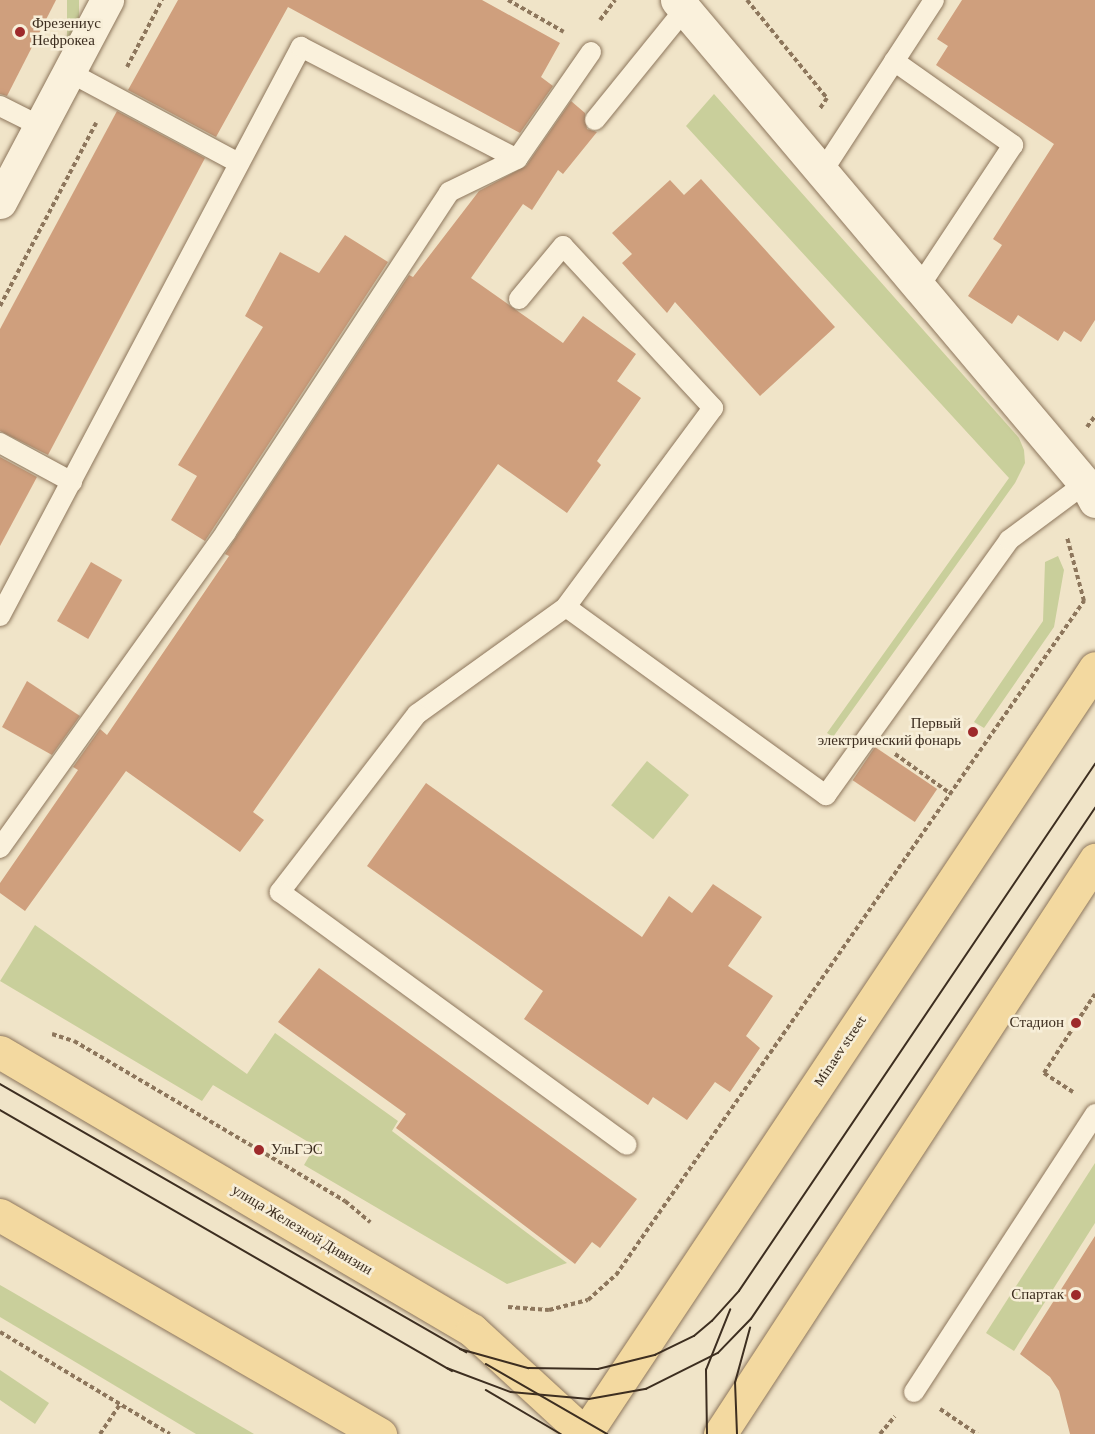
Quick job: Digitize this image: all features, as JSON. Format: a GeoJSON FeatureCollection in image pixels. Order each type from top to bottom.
{"type":"FeatureCollection","features":[{"type":"Feature","properties":{"kind":"main road","name":"Minaev street"},"geometry":{"type":"LineString","coordinates":[[585,1434],[1095,668]]}},
{"type":"Feature","properties":{"kind":"main road"},"geometry":{"type":"LineString","coordinates":[[720,1434],[1086,893],[1095,861]]}},
{"type":"Feature","properties":{"kind":"main road","name":"улица Железной Дивизии"},"geometry":{"type":"LineString","coordinates":[[0,1052],[471,1330],[585,1434]]}},
{"type":"Feature","properties":{"kind":"main road"},"geometry":{"type":"LineString","coordinates":[[0,1215],[380,1434]]}},
{"type":"Feature","properties":{"kind":"street"},"geometry":{"type":"LineString","coordinates":[[0,202],[107,0]]}},
{"type":"Feature","properties":{"kind":"street"},"geometry":{"type":"LineString","coordinates":[[681,4],[919,287],[1092,487]]}},
{"type":"Feature","properties":{"kind":"lane"},"geometry":{"type":"LineString","coordinates":[[822,172],[934,0]]}},
{"type":"Feature","properties":{"kind":"lane"},"geometry":{"type":"LineString","coordinates":[[595,120],[681,4]]}},
{"type":"Feature","properties":{"kind":"lane"},"geometry":{"type":"LineString","coordinates":[[0,616],[301,47],[517,159]]}},
{"type":"Feature","properties":{"kind":"lane"},"geometry":{"type":"LineString","coordinates":[[0,848],[226,532],[450,192],[517,159],[591,52]]}},
{"type":"Feature","properties":{"kind":"lane"},"geometry":{"type":"LineString","coordinates":[[894,61],[1013,145],[919,287]]}},
{"type":"Feature","properties":{"kind":"lane"},"geometry":{"type":"LineString","coordinates":[[69,72],[239,163]]}},
{"type":"Feature","properties":{"kind":"lane"},"geometry":{"type":"LineString","coordinates":[[0,106],[40,126]]}},
{"type":"Feature","properties":{"kind":"lane"},"geometry":{"type":"LineString","coordinates":[[519,299],[563,246],[713,408],[566,607],[417,714],[280,892],[627,1145]]}},
{"type":"Feature","properties":{"kind":"lane"},"geometry":{"type":"LineString","coordinates":[[0,444],[72,482]]}},
{"type":"Feature","properties":{"kind":"lane"},"geometry":{"type":"LineString","coordinates":[[566,607],[826,795],[870,737],[1009,540],[1092,487]]}},
{"type":"Feature","properties":{"kind":"lane"},"geometry":{"type":"LineString","coordinates":[[914,1392],[1095,1114]]}},
{"type":"Feature","properties":{"kind":"path"},"geometry":{"type":"LineString","coordinates":[[0,306],[162,0]]}},
{"type":"Feature","properties":{"kind":"path"},"geometry":{"type":"LineString","coordinates":[[508,0],[584,43],[575,56],[578,71]]}},
{"type":"Feature","properties":{"kind":"path"},"geometry":{"type":"LineString","coordinates":[[747,0],[827,98],[815,116]]}},
{"type":"Feature","properties":{"kind":"path"},"geometry":{"type":"LineString","coordinates":[[500,1305],[522,1311],[549,1311],[588,1300],[616,1275],[1084,601]]}},
{"type":"Feature","properties":{"kind":"path"},"geometry":{"type":"LineString","coordinates":[[870,737],[951,794]]}},
{"type":"Feature","properties":{"kind":"path"},"geometry":{"type":"LineString","coordinates":[[1078,1095],[1044,1073],[1095,994]]}},
{"type":"Feature","properties":{"kind":"path"},"geometry":{"type":"LineString","coordinates":[[42,1030],[74,1041],[259,1150],[345,1201],[379,1229]]}},
{"type":"Feature","properties":{"kind":"path"},"geometry":{"type":"LineString","coordinates":[[0,1332],[170,1434]]}},
{"type":"Feature","properties":{"kind":"path"},"geometry":{"type":"LineString","coordinates":[[914,1392],[977,1434]]}},
{"type":"Feature","properties":{"kind":"path"},"geometry":{"type":"LineString","coordinates":[[100,1434],[120,1404]]}},
{"type":"Feature","properties":{"kind":"green space"},"geometry":{"type":"Polygon","coordinates":[[[67,0],[79,0],[79,63],[67,63],[67,0]]]}},
{"type":"Feature","properties":{"kind":"green space"},"geometry":{"type":"Polygon","coordinates":[[[714,94],[1019,438],[1024,450],[1025,463],[1015,483],[833,737],[827,733],[1009,478],[686,126],[714,94]]]}},
{"type":"Feature","properties":{"kind":"green space"},"geometry":{"type":"Polygon","coordinates":[[[1058,556],[1064,570],[1054,627],[984,728],[974,722],[1043,621],[1045,562],[1058,556]]]}},
{"type":"Feature","properties":{"kind":"green space"},"geometry":{"type":"Polygon","coordinates":[[[647,761],[689,795],[653,839],[611,805],[647,761]]]}},
{"type":"Feature","properties":{"kind":"green space"},"geometry":{"type":"Polygon","coordinates":[[[35,925],[247,1074],[275,1033],[398,1121],[392,1131],[567,1263],[507,1284],[304,1165],[315,1146],[213,1085],[202,1101],[0,981],[35,925]]]}},
{"type":"Feature","properties":{"kind":"green space"},"geometry":{"type":"Polygon","coordinates":[[[1095,1163],[1095,1223],[1014,1351],[986,1333],[1095,1163]]]}},
{"type":"Feature","properties":{"kind":"green space"},"geometry":{"type":"Polygon","coordinates":[[[0,1285],[254,1434],[196,1434],[0,1317],[0,1285]]]}},
{"type":"Feature","properties":{"kind":"green space"},"geometry":{"type":"Polygon","coordinates":[[[0,1370],[49,1403],[35,1424],[0,1400],[0,1370]]]}},
{"type":"Feature","properties":{"kind":"building","name":"Фрезениус Нефрокеа"},"geometry":{"type":"Polygon","coordinates":[[[0,0],[56,0],[7,96],[0,94],[0,0]]]}},
{"type":"Feature","properties":{"kind":"building"},"geometry":{"type":"Polygon","coordinates":[[[178,0],[482,0],[560,43],[541,77],[553,86],[513,143],[520,133],[288,7],[216,137],[128,90],[178,0]]]}},
{"type":"Feature","properties":{"kind":"building"},"geometry":{"type":"Polygon","coordinates":[[[962,0],[1095,0],[1095,320],[1081,342],[1064,331],[1058,341],[1018,315],[1012,324],[968,296],[1002,245],[993,239],[1054,144],[936,65],[948,46],[937,39],[962,0]]]}},
{"type":"Feature","properties":{"kind":"building"},"geometry":{"type":"Polygon","coordinates":[[[571,101],[585,113],[587,129],[597,132],[563,174],[558,170],[532,210],[523,204],[471,278],[563,343],[583,316],[636,354],[617,381],[641,398],[597,461],[601,465],[567,513],[498,464],[253,812],[264,820],[240,852],[126,771],[25,911],[0,893],[0,883],[78,770],[73,767],[100,729],[107,735],[229,556],[225,554],[409,275],[413,277],[479,191],[526,166],[571,101]]]}},
{"type":"Feature","properties":{"kind":"building"},"geometry":{"type":"Polygon","coordinates":[[[117,111],[205,158],[48,455],[0,431],[0,329],[117,111]]]}},
{"type":"Feature","properties":{"kind":"building"},"geometry":{"type":"Polygon","coordinates":[[[701,179],[835,327],[760,396],[675,302],[667,313],[622,263],[632,254],[612,233],[670,180],[684,195],[701,179]]]}},
{"type":"Feature","properties":{"kind":"building"},"geometry":{"type":"Polygon","coordinates":[[[345,235],[388,262],[205,541],[171,520],[197,476],[178,465],[263,327],[245,316],[280,252],[319,273],[345,235]]]}},
{"type":"Feature","properties":{"kind":"building"},"geometry":{"type":"Polygon","coordinates":[[[0,457],[37,477],[0,546],[0,457]]]}},
{"type":"Feature","properties":{"kind":"building"},"geometry":{"type":"Polygon","coordinates":[[[91,562],[122,580],[88,639],[57,621],[91,562]]]}},
{"type":"Feature","properties":{"kind":"building"},"geometry":{"type":"Polygon","coordinates":[[[27,681],[80,716],[52,755],[2,727],[27,681]]]}},
{"type":"Feature","properties":{"kind":"building"},"geometry":{"type":"Polygon","coordinates":[[[875,747],[937,789],[915,822],[853,780],[875,747]]]}},
{"type":"Feature","properties":{"kind":"building"},"geometry":{"type":"Polygon","coordinates":[[[426,783],[642,937],[669,896],[692,913],[713,884],[762,917],[728,966],[773,996],[746,1036],[760,1048],[730,1092],[715,1082],[687,1120],[653,1097],[648,1105],[524,1019],[543,991],[367,866],[426,783]]]}},
{"type":"Feature","properties":{"kind":"building"},"geometry":{"type":"Polygon","coordinates":[[[319,968],[637,1199],[600,1248],[592,1242],[575,1264],[396,1128],[406,1114],[278,1022],[319,968]]]}},
{"type":"Feature","properties":{"kind":"building","name":"Спартак"},"geometry":{"type":"Polygon","coordinates":[[[1095,1236],[1095,1434],[1070,1434],[1059,1391],[1050,1377],[1020,1354],[1095,1236]]]}},
{"type":"Feature","properties":{"kind":"tram line"},"geometry":{"type":"LineString","coordinates":[[460,1349],[528,1368],[598,1369],[655,1355],[694,1336],[712,1321],[739,1291],[1095,764]]}},
{"type":"Feature","properties":{"kind":"tram line"},"geometry":{"type":"LineString","coordinates":[[447,1368],[511,1392],[589,1399],[646,1389],[718,1353],[751,1319],[1095,808]]}},
{"type":"Feature","properties":{"kind":"tram line"},"geometry":{"type":"LineString","coordinates":[[0,1084],[466,1352]]}},
{"type":"Feature","properties":{"kind":"tram line"},"geometry":{"type":"LineString","coordinates":[[0,1110],[452,1371]]}},
{"type":"Feature","properties":{"kind":"tram line"},"geometry":{"type":"LineString","coordinates":[[707,1434],[706,1370],[730,1310]]}},
{"type":"Feature","properties":{"kind":"tram line"},"geometry":{"type":"LineString","coordinates":[[737,1434],[735,1383],[750,1328]]}},
{"type":"Feature","properties":{"kind":"tram line"},"geometry":{"type":"LineString","coordinates":[[486,1364],[607,1434]]}},
{"type":"Feature","properties":{"kind":"tram line"},"geometry":{"type":"LineString","coordinates":[[486,1390],[561,1434]]}},
{"type":"Feature","properties":{"kind":"place","name":"Фрезениус Нефрокеа"},"geometry":{"type":"Point","coordinates":[20,32]}},
{"type":"Feature","properties":{"kind":"place","name":"Первый электрический фонарь"},"geometry":{"type":"Point","coordinates":[973,732]}},
{"type":"Feature","properties":{"kind":"place","name":"Стадион"},"geometry":{"type":"Point","coordinates":[1076,1023]}},
{"type":"Feature","properties":{"kind":"place","name":"УльГЭС"},"geometry":{"type":"Point","coordinates":[259,1150]}},
{"type":"Feature","properties":{"kind":"place","name":"Спартак"},"geometry":{"type":"Point","coordinates":[1076,1295]}}]}
